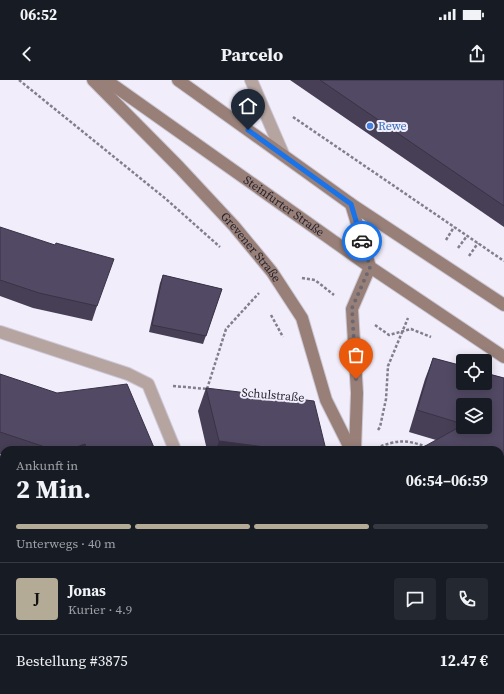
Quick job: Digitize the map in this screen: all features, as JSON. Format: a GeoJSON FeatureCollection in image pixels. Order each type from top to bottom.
{"type":"FeatureCollection","features":[{"type":"Feature","properties":{"kind":"main road","name":"Grevener Straße"},"geometry":{"type":"LineString","coordinates":[[93,80],[179,167],[234,226],[272,272],[302,318],[326,400],[349,446]]}},
{"type":"Feature","properties":{"kind":"main road","name":"Steinfurter Straße"},"geometry":{"type":"LineString","coordinates":[[106,80],[370,267],[504,357]]}},
{"type":"Feature","properties":{"kind":"main road"},"geometry":{"type":"LineString","coordinates":[[178,80],[351,204],[504,304]]}},
{"type":"Feature","properties":{"kind":"main road"},"geometry":{"type":"LineString","coordinates":[[351,204],[370,267],[352,308],[357,393],[355,446]]}},
{"type":"Feature","properties":{"kind":"street"},"geometry":{"type":"LineString","coordinates":[[251,80],[283,154]]}},
{"type":"Feature","properties":{"kind":"street"},"geometry":{"type":"LineString","coordinates":[[0,332],[128,374],[148,384],[173,446]]}},
{"type":"Feature","properties":{"kind":"path"},"geometry":{"type":"LineString","coordinates":[[291,116],[504,261]]}},
{"type":"Feature","properties":{"kind":"path"},"geometry":{"type":"LineString","coordinates":[[207,389],[226,329],[260,293]]}},
{"type":"Feature","properties":{"kind":"path"},"geometry":{"type":"LineString","coordinates":[[352,308],[389,335],[411,329],[432,337]]}},
{"type":"Feature","properties":{"kind":"path"},"geometry":{"type":"LineString","coordinates":[[376,433],[380,427],[386,399],[388,366],[403,330]]}},
{"type":"Feature","properties":{"kind":"path"},"geometry":{"type":"LineString","coordinates":[[148,384],[214,390]]}},
{"type":"Feature","properties":{"kind":"path","name":"Schulstraße"},"geometry":{"type":"LineString","coordinates":[[237,392],[326,400]]}},
{"type":"Feature","properties":{"kind":"path"},"geometry":{"type":"LineString","coordinates":[[382,446],[396,440],[416,443],[423,446]]}},
{"type":"Feature","properties":{"kind":"building"},"geometry":{"type":"Polygon","coordinates":[[[320,80],[504,80],[504,206],[320,80]]]}},
{"type":"Feature","properties":{"kind":"building"},"geometry":{"type":"Polygon","coordinates":[[[0,227],[55,245],[56,243],[114,259],[97,306],[39,293],[0,280],[0,227]]]}},
{"type":"Feature","properties":{"kind":"building"},"geometry":{"type":"Polygon","coordinates":[[[163,275],[222,289],[206,336],[152,325],[163,275]]]}},
{"type":"Feature","properties":{"kind":"building"},"geometry":{"type":"Polygon","coordinates":[[[433,358],[456,364],[456,390],[492,390],[492,375],[504,378],[504,446],[425,446],[456,429],[456,434],[492,434],[492,398],[456,398],[456,422],[417,410],[433,358]]]}},
{"type":"Feature","properties":{"kind":"building"},"geometry":{"type":"Polygon","coordinates":[[[0,374],[57,393],[127,384],[153,446],[86,446],[85,444],[79,446],[42,446],[0,432],[0,374]]]}},
{"type":"Feature","properties":{"kind":"building"},"geometry":{"type":"Polygon","coordinates":[[[206,388],[314,401],[325,446],[257,446],[219,441],[206,388]]]}},
{"type":"Feature","properties":{"kind":"way so far"},"geometry":{"type":"LineString","coordinates":[[356,379],[352,308],[370,267],[362,241]]}},
{"type":"Feature","properties":{"kind":"place","name":"Rewe"},"geometry":{"type":"Point","coordinates":[370,126]}},
{"type":"Feature","properties":{"kind":"route"},"geometry":{"type":"LineString","coordinates":[[248,130],[351,204],[362,241]]}}]}
